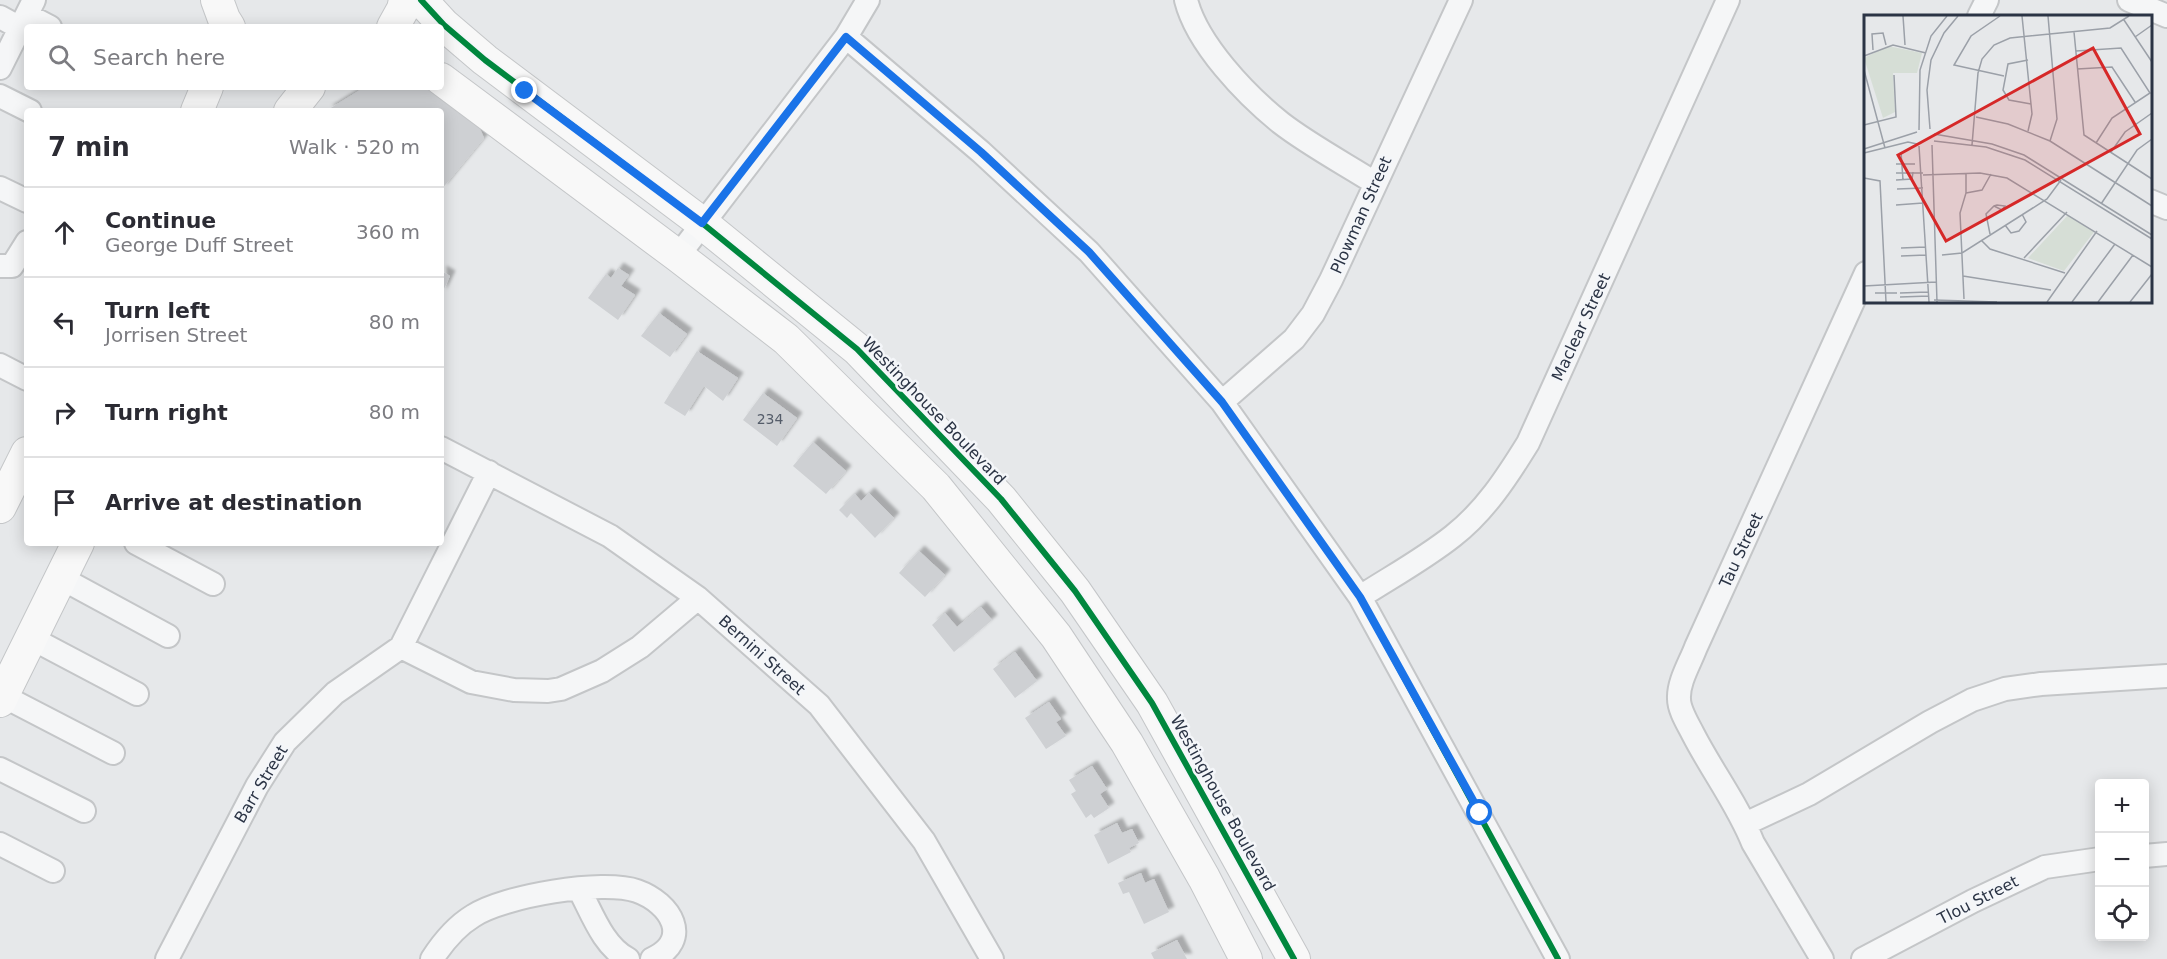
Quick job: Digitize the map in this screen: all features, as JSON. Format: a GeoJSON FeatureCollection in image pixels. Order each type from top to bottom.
{"type":"FeatureCollection","features":[{"type":"Feature","properties":{"kind":"street"},"geometry":{"type":"LineString","coordinates":[[395,24],[405,0]]}},
{"type":"Feature","properties":{"kind":"street","name":"Westinghouse Boulevard"},"geometry":{"type":"LineString","coordinates":[[422,0],[443,24]]}},
{"type":"Feature","properties":{"kind":"street"},"geometry":{"type":"LineString","coordinates":[[678,256],[846,37],[868,0]]}},
{"type":"Feature","properties":{"kind":"street"},"geometry":{"type":"LineString","coordinates":[[1186,0],[1194,23],[1239,84],[1281,123],[1375,183]]}},
{"type":"Feature","properties":{"kind":"street","name":"Plowman Street"},"geometry":{"type":"LineString","coordinates":[[1222,402],[1294,339],[1312,314],[1331,280],[1461,0]]}},
{"type":"Feature","properties":{"kind":"street","name":"Maclear Street"},"geometry":{"type":"LineString","coordinates":[[1360,597],[1453,536],[1483,508],[1509,475],[1528,443],[1728,0]]}},
{"type":"Feature","properties":{"kind":"street"},"geometry":{"type":"LineString","coordinates":[[1980,15],[1987,0]]}},
{"type":"Feature","properties":{"kind":"street"},"geometry":{"type":"LineString","coordinates":[[2129,0],[2167,16]]}},
{"type":"Feature","properties":{"kind":"street"},"geometry":{"type":"LineString","coordinates":[[0,17],[27,14],[45,24]]}},
{"type":"Feature","properties":{"kind":"street"},"geometry":{"type":"LineString","coordinates":[[0,68],[27,14]]}},
{"type":"Feature","properties":{"kind":"street","name":"Westinghouse Boulevard"},"geometry":{"type":"LineString","coordinates":[[444,25],[485,60],[702,223],[857,349],[1001,499],[1076,591],[1152,702],[1294,959]]}},
{"type":"Feature","properties":{"kind":"street"},"geometry":{"type":"LineString","coordinates":[[846,37],[981,152],[1089,252],[1222,402],[1360,597],[1558,959]]}},
{"type":"Feature","properties":{"kind":"street"},"geometry":{"type":"LineString","coordinates":[[444,81],[786,339],[936,487],[1056,636],[1120,733],[1204,878],[1246,959]]}},
{"type":"Feature","properties":{"kind":"street"},"geometry":{"type":"LineString","coordinates":[[198,108],[206,90]]}},
{"type":"Feature","properties":{"kind":"street"},"geometry":{"type":"LineString","coordinates":[[292,108],[307,90]]}},
{"type":"Feature","properties":{"kind":"street"},"geometry":{"type":"LineString","coordinates":[[0,96],[24,108]]}},
{"type":"Feature","properties":{"kind":"street"},"geometry":{"type":"LineString","coordinates":[[0,188],[24,200]]}},
{"type":"Feature","properties":{"kind":"street"},"geometry":{"type":"LineString","coordinates":[[2152,201],[2167,208]]}},
{"type":"Feature","properties":{"kind":"street"},"geometry":{"type":"LineString","coordinates":[[0,266],[12,266],[24,248]]}},
{"type":"Feature","properties":{"kind":"street","name":"Tau Street"},"geometry":{"type":"LineString","coordinates":[[1821,959],[1686,722],[1679,700],[1682,683],[1696,647],[1864,277]]}},
{"type":"Feature","properties":{"kind":"street"},"geometry":{"type":"LineString","coordinates":[[0,365],[24,377]]}},
{"type":"Feature","properties":{"kind":"street","name":"Bernini Street"},"geometry":{"type":"LineString","coordinates":[[444,450],[610,536],[698,598],[819,705],[924,841],[992,959]]}},
{"type":"Feature","properties":{"kind":"street"},"geometry":{"type":"LineString","coordinates":[[0,507],[24,459]]}},
{"type":"Feature","properties":{"kind":"street","name":"Barr Street"},"geometry":{"type":"LineString","coordinates":[[167,959],[256,786],[285,742],[335,693],[401,646],[489,472]]}},
{"type":"Feature","properties":{"kind":"street"},"geometry":{"type":"LineString","coordinates":[[77,546],[1,698],[113,753]]}},
{"type":"Feature","properties":{"kind":"street"},"geometry":{"type":"LineString","coordinates":[[142,546],[213,584]]}},
{"type":"Feature","properties":{"kind":"street"},"geometry":{"type":"LineString","coordinates":[[61,578],[168,636]]}},
{"type":"Feature","properties":{"kind":"street"},"geometry":{"type":"LineString","coordinates":[[401,646],[471,682],[514,690],[548,692],[561,689],[602,671],[640,647],[698,598]]}},
{"type":"Feature","properties":{"kind":"street"},"geometry":{"type":"LineString","coordinates":[[31,638],[137,694]]}},
{"type":"Feature","properties":{"kind":"street"},"geometry":{"type":"LineString","coordinates":[[1745,824],[1809,794],[1930,722],[1972,700],[2005,689],[2041,684],[2167,676]]}},
{"type":"Feature","properties":{"kind":"street"},"geometry":{"type":"LineString","coordinates":[[0,769],[84,811]]}},
{"type":"Feature","properties":{"kind":"street"},"geometry":{"type":"LineString","coordinates":[[0,844],[53,871]]}},
{"type":"Feature","properties":{"kind":"street"},"geometry":{"type":"LineString","coordinates":[[2149,856],[2167,854]]}},
{"type":"Feature","properties":{"kind":"street","name":"Tlou Street"},"geometry":{"type":"LineString","coordinates":[[1863,959],[1973,901],[2046,867],[2095,860]]}},
{"type":"Feature","properties":{"kind":"street"},"geometry":{"type":"LineString","coordinates":[[432,959],[446,938],[474,915],[542,894],[610,887],[636,890],[661,904],[673,921],[675,929],[673,939],[662,954],[652,959]]}},
{"type":"Feature","properties":{"kind":"street"},"geometry":{"type":"LineString","coordinates":[[579,890],[610,945],[628,959]]}},
{"type":"Feature","properties":{"kind":"building"},"geometry":{"type":"Polygon","coordinates":[[[360,90],[431,90],[476,120],[484,138],[444,186],[444,108],[331,108],[360,90]]]}},
{"type":"Feature","properties":{"kind":"building"},"geometry":{"type":"Polygon","coordinates":[[[618,268],[629,275],[621,286],[635,295],[618,320],[588,298],[606,274],[611,278],[618,268]]]}},
{"type":"Feature","properties":{"kind":"building"},"geometry":{"type":"Polygon","coordinates":[[[444,273],[450,276],[444,289],[444,273]]]}},
{"type":"Feature","properties":{"kind":"building"},"geometry":{"type":"Polygon","coordinates":[[[659,313],[687,334],[670,357],[641,336],[659,313]]]}},
{"type":"Feature","properties":{"kind":"building"},"geometry":{"type":"Polygon","coordinates":[[[697,351],[738,378],[723,401],[704,386],[685,416],[664,403],[697,351]]]}},
{"type":"Feature","properties":{"kind":"building"},"geometry":{"type":"Polygon","coordinates":[[[763,393],[797,418],[777,446],[743,420],[763,393]]]}},
{"type":"Feature","properties":{"kind":"building"},"geometry":{"type":"Polygon","coordinates":[[[813,442],[846,471],[826,494],[793,466],[813,442]]]}},
{"type":"Feature","properties":{"kind":"building"},"geometry":{"type":"Polygon","coordinates":[[[869,493],[894,518],[875,538],[851,513],[847,518],[839,510],[855,494],[861,501],[869,493]]]}},
{"type":"Feature","properties":{"kind":"building"},"geometry":{"type":"Polygon","coordinates":[[[919,551],[945,575],[925,597],[899,573],[919,551]]]}},
{"type":"Feature","properties":{"kind":"building"},"geometry":{"type":"Polygon","coordinates":[[[981,607],[992,620],[954,652],[932,625],[945,613],[957,627],[981,607]]]}},
{"type":"Feature","properties":{"kind":"building"},"geometry":{"type":"Polygon","coordinates":[[[1015,652],[1037,681],[1015,698],[993,669],[1015,652]]]}},
{"type":"Feature","properties":{"kind":"building"},"geometry":{"type":"Polygon","coordinates":[[[1049,702],[1061,719],[1056,722],[1066,736],[1046,749],[1025,718],[1049,702]]]}},
{"type":"Feature","properties":{"kind":"building"},"geometry":{"type":"Polygon","coordinates":[[[1092,766],[1107,789],[1100,794],[1109,808],[1094,818],[1091,814],[1086,818],[1071,794],[1076,791],[1069,780],[1092,766]]]}},
{"type":"Feature","properties":{"kind":"building"},"geometry":{"type":"Polygon","coordinates":[[[1117,823],[1122,833],[1132,829],[1139,843],[1129,848],[1131,852],[1108,864],[1094,835],[1117,823]]]}},
{"type":"Feature","properties":{"kind":"building"},"geometry":{"type":"Polygon","coordinates":[[[1141,873],[1145,883],[1154,879],[1169,912],[1144,924],[1129,892],[1123,894],[1118,883],[1141,873]]]}},
{"type":"Feature","properties":{"kind":"building"},"geometry":{"type":"Polygon","coordinates":[[[1177,940],[1187,959],[1154,959],[1151,953],[1177,940]]]}},
{"type":"Feature","properties":{"kind":"cycle path"},"geometry":{"type":"LineString","coordinates":[[421,0],[443,24]]}},
{"type":"Feature","properties":{"kind":"cycle path"},"geometry":{"type":"LineString","coordinates":[[444,25],[485,60],[702,223],[857,349],[1001,499],[1075,591],[1152,703],[1294,959]]}},
{"type":"Feature","properties":{"kind":"cycle path"},"geometry":{"type":"LineString","coordinates":[[846,37],[981,152],[1089,252],[1222,402],[1360,597],[1558,959]]}},
{"type":"Feature","properties":{"kind":"route"},"geometry":{"type":"LineString","coordinates":[[525,91],[702,223],[846,37],[981,152],[1089,252],[1222,402],[1360,597],[1480,813]]}}]}
